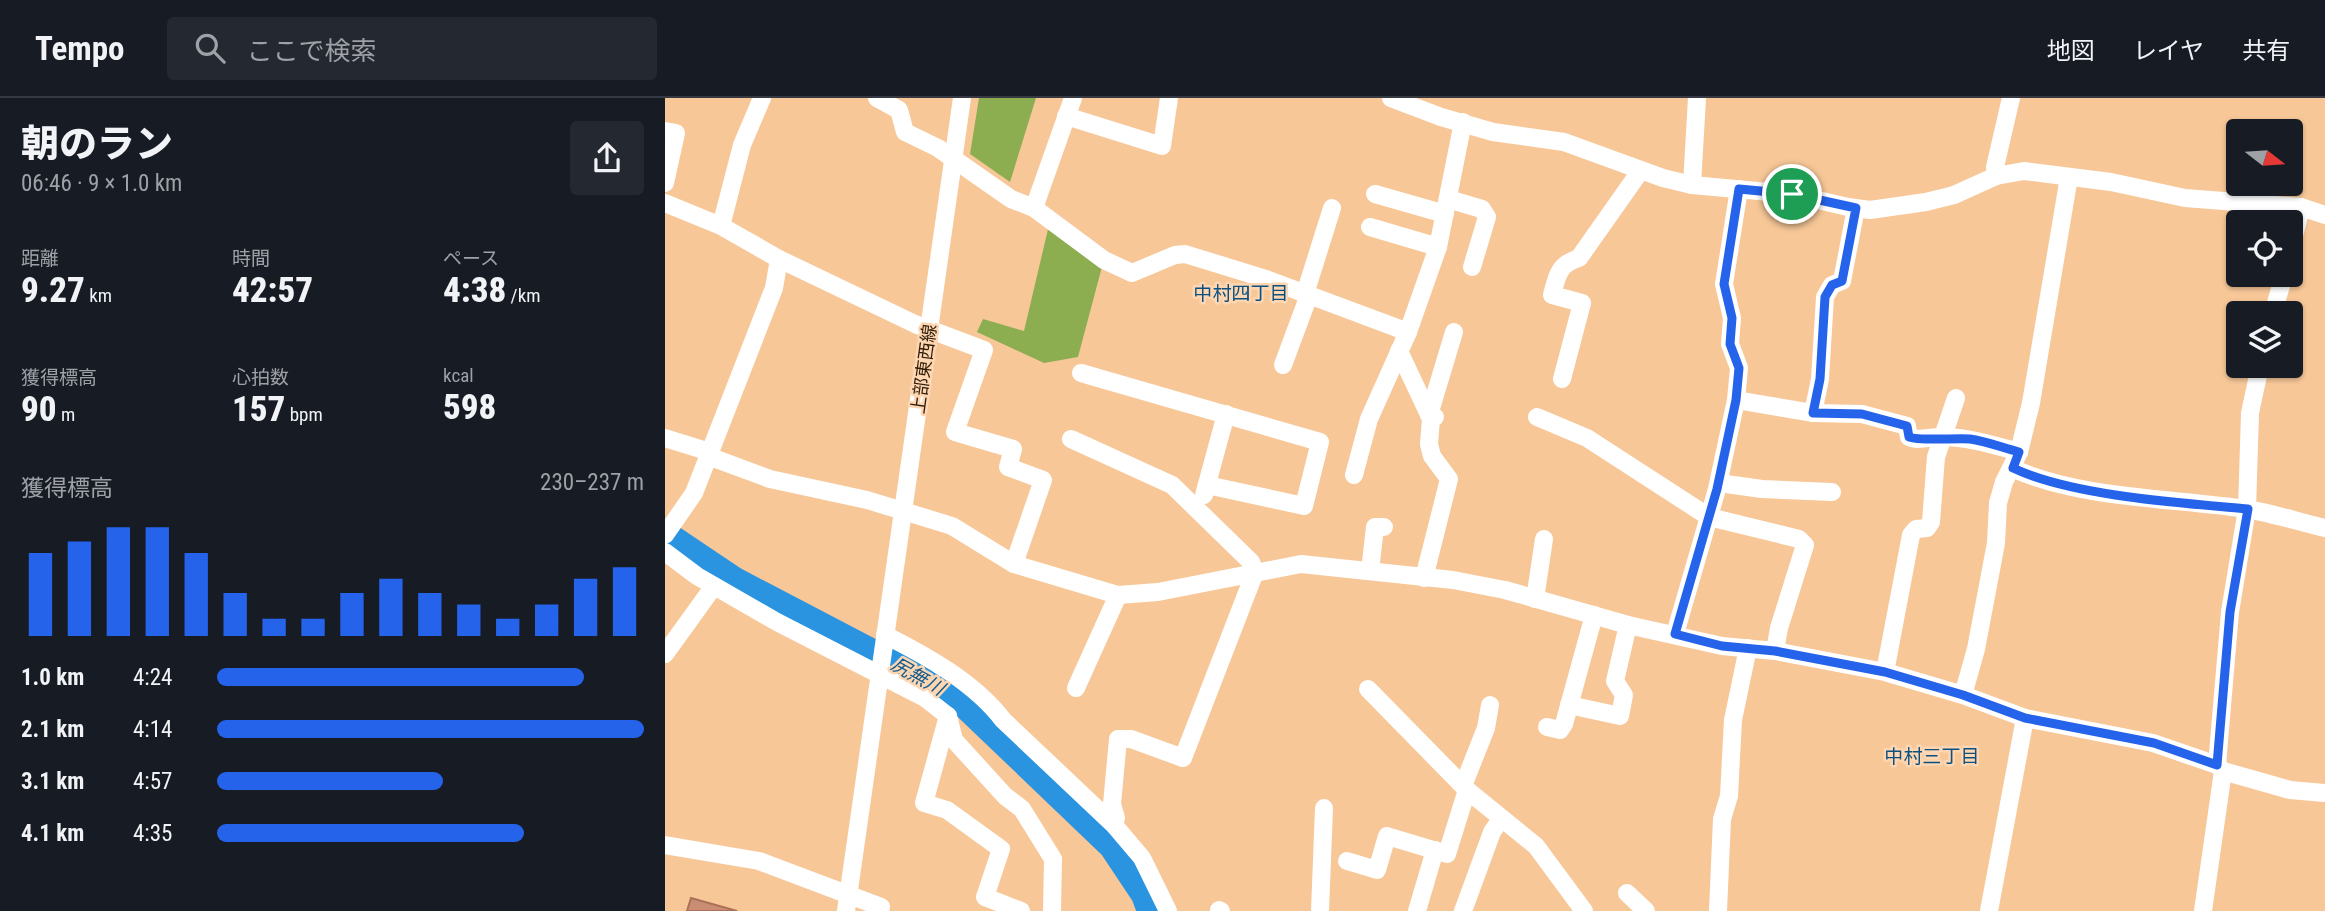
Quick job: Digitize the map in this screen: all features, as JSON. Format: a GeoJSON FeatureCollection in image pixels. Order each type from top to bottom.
{"type":"FeatureCollection","features":[{"type":"Feature","properties":{"kind":"street"},"geometry":{"type":"LineString","coordinates":[[721,226],[742,145],[762,98]]}},
{"type":"Feature","properties":{"kind":"street"},"geometry":{"type":"LineString","coordinates":[[877,98],[899,110],[905,132],[953,158],[1011,199],[1034,208],[1104,260],[1132,273],[1175,255],[1185,254],[1408,332]]}},
{"type":"Feature","properties":{"kind":"street","name":"上部東西線"},"geometry":{"type":"LineString","coordinates":[[880,673],[962,98]]}},
{"type":"Feature","properties":{"kind":"street"},"geometry":{"type":"LineString","coordinates":[[1034,208],[1073,98]]}},
{"type":"Feature","properties":{"kind":"street"},"geometry":{"type":"LineString","coordinates":[[1066,116],[1162,146],[1170,98]]}},
{"type":"Feature","properties":{"kind":"street"},"geometry":{"type":"LineString","coordinates":[[1391,98],[1493,132],[1564,142],[1692,185],[1792,194],[1870,210],[1954,195],[1996,176],[2024,171],[2111,182],[2185,198],[2301,207],[2325,215]]}},
{"type":"Feature","properties":{"kind":"street"},"geometry":{"type":"LineString","coordinates":[[1692,185],[1697,98]]}},
{"type":"Feature","properties":{"kind":"street"},"geometry":{"type":"LineString","coordinates":[[1996,176],[1995,167],[2011,98]]}},
{"type":"Feature","properties":{"kind":"street"},"geometry":{"type":"LineString","coordinates":[[1354,475],[1369,419],[1408,332],[1438,247],[1463,122]]}},
{"type":"Feature","properties":{"kind":"street"},"geometry":{"type":"LineString","coordinates":[[665,131],[676,133],[665,183]]}},
{"type":"Feature","properties":{"kind":"street"},"geometry":{"type":"LineString","coordinates":[[1562,379],[1583,303],[1552,295],[1557,273],[1567,261],[1579,258],[1641,170]]}},
{"type":"Feature","properties":{"kind":"street"},"geometry":{"type":"LineString","coordinates":[[1963,695],[1976,649],[1996,543],[1999,503],[2004,482],[2016,460],[2054,276],[2069,177]]}},
{"type":"Feature","properties":{"kind":"street"},"geometry":{"type":"LineString","coordinates":[[1675,634],[1719,483],[1736,400],[1739,368],[1730,344],[1732,318],[1724,284],[1739,189]]}},
{"type":"Feature","properties":{"kind":"street"},"geometry":{"type":"LineString","coordinates":[[1375,194],[1482,209],[1487,217],[1472,267]]}},
{"type":"Feature","properties":{"kind":"street"},"geometry":{"type":"LineString","coordinates":[[665,203],[721,226],[779,259],[915,324],[984,350],[955,432],[1013,449],[1008,467],[1043,480],[1014,564]]}},
{"type":"Feature","properties":{"kind":"street"},"geometry":{"type":"LineString","coordinates":[[1287,366],[1311,296],[1332,208]]}},
{"type":"Feature","properties":{"kind":"street"},"geometry":{"type":"LineString","coordinates":[[1813,413],[1820,379],[1825,297],[1832,285],[1842,281],[1856,208]]}},
{"type":"Feature","properties":{"kind":"street"},"geometry":{"type":"LineString","coordinates":[[1370,227],[1438,247]]}},
{"type":"Feature","properties":{"kind":"street"},"geometry":{"type":"LineString","coordinates":[[665,535],[694,494],[774,288],[779,259]]}},
{"type":"Feature","properties":{"kind":"street"},"geometry":{"type":"LineString","coordinates":[[1424,578],[1449,488],[1448,479],[1432,456],[1429,444],[1454,332]]}},
{"type":"Feature","properties":{"kind":"street"},"geometry":{"type":"LineString","coordinates":[[1399,351],[1436,417]]}},
{"type":"Feature","properties":{"kind":"street"},"geometry":{"type":"LineString","coordinates":[[1081,373],[1320,442],[1304,506],[1207,485]]}},
{"type":"Feature","properties":{"kind":"street"},"geometry":{"type":"LineString","coordinates":[[2203,911],[2220,768],[2230,612],[2248,509],[2250,413],[2257,378]]}},
{"type":"Feature","properties":{"kind":"street"},"geometry":{"type":"LineString","coordinates":[[1885,672],[1911,535],[1916,529],[1927,528],[1931,522],[1941,436],[1957,398]]}},
{"type":"Feature","properties":{"kind":"street"},"geometry":{"type":"LineString","coordinates":[[1736,400],[1813,413],[1862,414],[1907,426],[1909,437],[1914,439],[1941,436],[1975,440],[2081,487],[2175,502],[2248,509],[2325,528]]}},
{"type":"Feature","properties":{"kind":"street"},"geometry":{"type":"LineString","coordinates":[[1198,507],[1207,485],[1226,414]]}},
{"type":"Feature","properties":{"kind":"street"},"geometry":{"type":"LineString","coordinates":[[1537,417],[1587,438],[1709,517],[1799,539],[1805,545],[1775,651]]}},
{"type":"Feature","properties":{"kind":"street"},"geometry":{"type":"LineString","coordinates":[[665,438],[770,479],[952,526],[1014,564],[1118,594],[1158,592],[1301,564],[1492,587],[1628,625],[1722,646],[1775,651],[1885,672],[1963,695],[2025,718],[2154,743],[2290,790],[2325,793]]}},
{"type":"Feature","properties":{"kind":"street"},"geometry":{"type":"LineString","coordinates":[[1071,439],[1172,485],[1198,507],[1251,562],[1255,572],[1183,758],[1131,739],[1118,739],[1112,804],[1117,818],[1114,825]]}},
{"type":"Feature","properties":{"kind":"street"},"geometry":{"type":"LineString","coordinates":[[1719,483],[1762,489],[1832,492]]}},
{"type":"Feature","properties":{"kind":"street"},"geometry":{"type":"LineString","coordinates":[[1370,571],[1375,527],[1384,527]]}},
{"type":"Feature","properties":{"kind":"street"},"geometry":{"type":"LineString","coordinates":[[1535,598],[1544,539]]}},
{"type":"Feature","properties":{"kind":"street"},"geometry":{"type":"LineString","coordinates":[[665,552],[714,586],[880,673],[925,698],[948,716],[954,740],[1005,796],[1022,808],[1053,859],[1052,911]]}},
{"type":"Feature","properties":{"kind":"street"},"geometry":{"type":"LineString","coordinates":[[665,654],[714,586]]}},
{"type":"Feature","properties":{"kind":"street"},"geometry":{"type":"LineString","coordinates":[[1076,688],[1118,594]]}},
{"type":"Feature","properties":{"kind":"street"},"geometry":{"type":"LineString","coordinates":[[1547,727],[1559,730],[1569,705],[1594,615]]}},
{"type":"Feature","properties":{"kind":"street"},"geometry":{"type":"LineString","coordinates":[[1569,705],[1621,716],[1624,695],[1615,681],[1628,625]]}},
{"type":"Feature","properties":{"kind":"street"},"geometry":{"type":"LineString","coordinates":[[885,637],[924,654],[992,706],[1003,720],[1114,825],[1142,858],[1168,911]]}},
{"type":"Feature","properties":{"kind":"street"},"geometry":{"type":"LineString","coordinates":[[1718,911],[1722,818],[1729,796],[1733,720],[1748,648]]}},
{"type":"Feature","properties":{"kind":"street"},"geometry":{"type":"LineString","coordinates":[[848,904],[880,673]]}},
{"type":"Feature","properties":{"kind":"street"},"geometry":{"type":"LineString","coordinates":[[1368,689],[1465,788],[1536,846],[1584,911]]}},
{"type":"Feature","properties":{"kind":"street"},"geometry":{"type":"LineString","coordinates":[[1347,861],[1377,870],[1387,836],[1447,854],[1465,788],[1486,728],[1490,705]]}},
{"type":"Feature","properties":{"kind":"street"},"geometry":{"type":"LineString","coordinates":[[948,716],[924,803],[947,810],[1001,849],[985,897],[1021,911]]}},
{"type":"Feature","properties":{"kind":"street"},"geometry":{"type":"LineString","coordinates":[[1989,911],[2025,718]]}},
{"type":"Feature","properties":{"kind":"street"},"geometry":{"type":"LineString","coordinates":[[1320,911],[1324,808]]}},
{"type":"Feature","properties":{"kind":"street"},"geometry":{"type":"LineString","coordinates":[[1463,911],[1492,832],[1501,819]]}},
{"type":"Feature","properties":{"kind":"street"},"geometry":{"type":"LineString","coordinates":[[665,845],[759,861],[848,904],[881,907],[880,911]]}},
{"type":"Feature","properties":{"kind":"street"},"geometry":{"type":"LineString","coordinates":[[1417,911],[1434,850]]}},
{"type":"Feature","properties":{"kind":"street"},"geometry":{"type":"LineString","coordinates":[[1627,893],[1646,911]]}},
{"type":"Feature","properties":{"kind":"green space"},"geometry":{"type":"Polygon","coordinates":[[[979,98],[1036,98],[1010,182],[970,154],[979,98]]]}},
{"type":"Feature","properties":{"kind":"green space"},"geometry":{"type":"Polygon","coordinates":[[[1049,225],[1103,263],[1078,357],[1044,363],[977,332],[983,319],[1024,331],[1049,225]]]}},
{"type":"Feature","properties":{"kind":"building"},"geometry":{"type":"Polygon","coordinates":[[[691,898],[737,911],[687,911],[691,898]]]}},
{"type":"Feature","properties":{"kind":"waterway","name":"尻無川"},"geometry":{"type":"LineString","coordinates":[[665,532],[735,579],[947,690],[1111,847],[1143,895],[1149,911]]}},
{"type":"Feature","properties":{"kind":"district","name":"中村四丁目"},"geometry":{"type":"Point","coordinates":[1241,293]}},
{"type":"Feature","properties":{"kind":"district","name":"中村三丁目"},"geometry":{"type":"Point","coordinates":[1932,756]}},
{"type":"Feature","properties":{"kind":"route"},"geometry":{"type":"LineString","coordinates":[[1739,189],[1792,194],[1856,208],[1842,281],[1832,285],[1825,297],[1820,379],[1813,413],[1836,416],[1862,414],[1907,426],[1909,437],[1914,439],[1941,436],[1975,440],[2019,452],[2013,468],[2025,474],[2081,487],[2175,502],[2248,509],[2230,612],[2217,765],[2154,743],[2025,718],[1963,695],[1885,672],[1775,651],[1722,646],[1675,634],[1717,489],[1739,382],[1739,368],[1730,344],[1732,318],[1724,284],[1739,189]]}}]}
